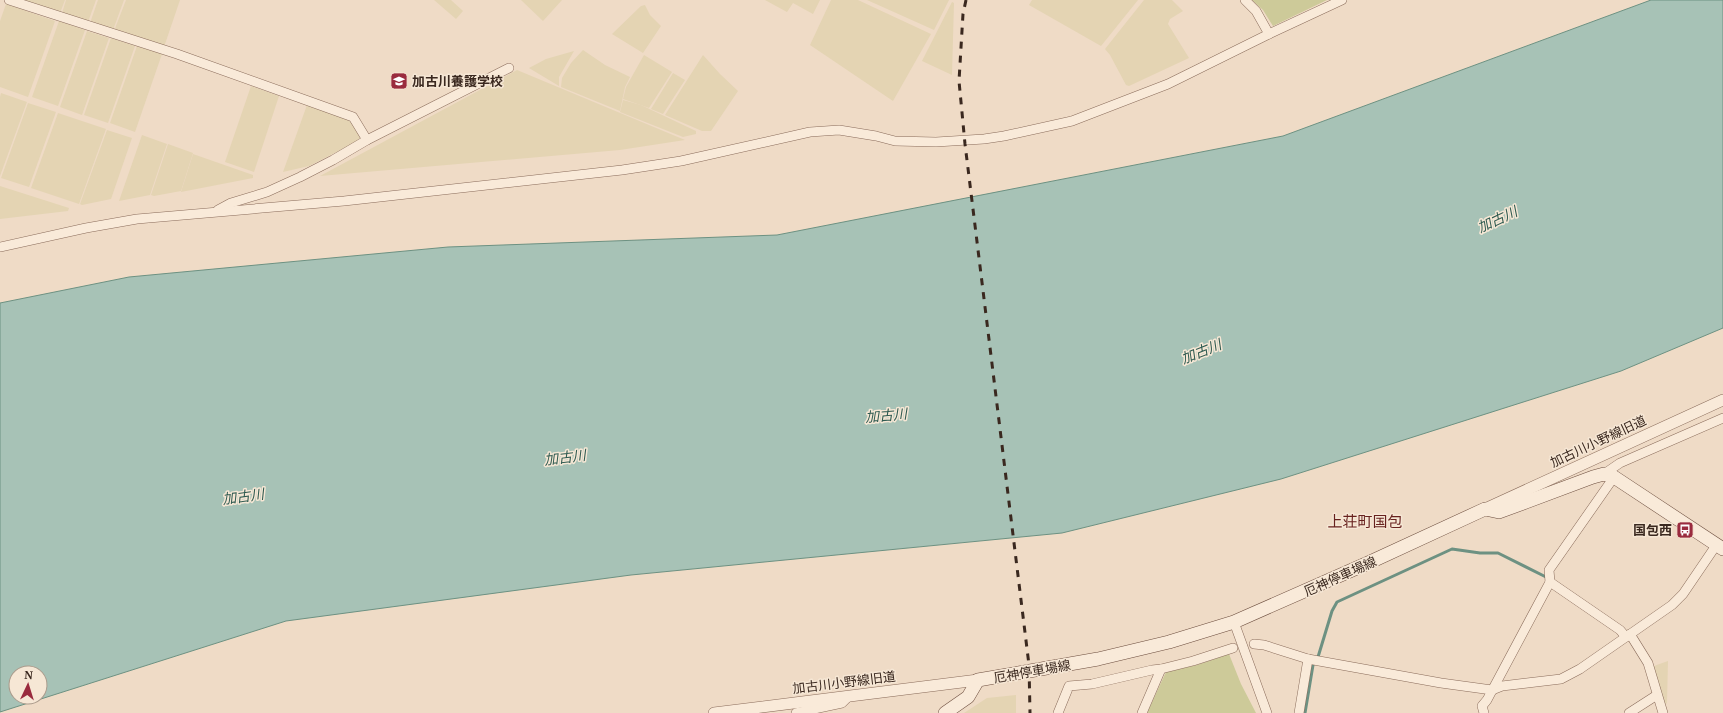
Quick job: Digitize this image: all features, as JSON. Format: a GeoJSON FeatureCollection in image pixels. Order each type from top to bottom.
{"type":"FeatureCollection","features":[{"type":"Feature","properties":{"kind":"main road","name":"厄神停車場線"},"geometry":{"type":"LineString","coordinates":[[945,713],[968,697],[978,680],[1098,659],[1169,642],[1234,622],[1486,509],[1499,512],[1593,476],[1609,476]]}},
{"type":"Feature","properties":{"kind":"main road"},"geometry":{"type":"LineString","coordinates":[[1609,476],[1720,547]]}},
{"type":"Feature","properties":{"kind":"street"},"geometry":{"type":"LineString","coordinates":[[9,0],[177,54],[353,117],[367,140]]}},
{"type":"Feature","properties":{"kind":"street"},"geometry":{"type":"LineString","coordinates":[[1246,0],[1256,11],[1269,34]]}},
{"type":"Feature","properties":{"kind":"street"},"geometry":{"type":"LineString","coordinates":[[0,247],[86,228],[137,219],[344,201],[622,170],[688,160],[810,132],[839,130],[876,136],[895,141],[936,142],[998,137],[1072,120],[1168,84],[1342,0]]}},
{"type":"Feature","properties":{"kind":"street"},"geometry":{"type":"LineString","coordinates":[[214,212],[231,203],[267,192],[333,160],[367,140],[509,68]]}},
{"type":"Feature","properties":{"kind":"street","name":"加古川小野線旧道"},"geometry":{"type":"LineString","coordinates":[[1486,509],[1723,400]]}},
{"type":"Feature","properties":{"kind":"street"},"geometry":{"type":"LineString","coordinates":[[1481,711],[1550,582],[1550,570],[1609,476],[1620,463],[1723,418]]}},
{"type":"Feature","properties":{"kind":"street"},"geometry":{"type":"LineString","coordinates":[[1254,644],[1264,645],[1308,659],[1441,683],[1492,690],[1502,686],[1561,679],[1580,669],[1672,605],[1683,594],[1720,547]]}},
{"type":"Feature","properties":{"kind":"street"},"geometry":{"type":"LineString","coordinates":[[1550,582],[1628,636],[1648,663],[1663,713]]}},
{"type":"Feature","properties":{"kind":"street"},"geometry":{"type":"LineString","coordinates":[[1234,622],[1267,713]]}},
{"type":"Feature","properties":{"kind":"street"},"geometry":{"type":"LineString","coordinates":[[1058,713],[1069,686],[1092,684],[1161,669],[1193,661],[1233,648]]}},
{"type":"Feature","properties":{"kind":"street"},"geometry":{"type":"LineString","coordinates":[[1299,713],[1308,659]]}},
{"type":"Feature","properties":{"kind":"street"},"geometry":{"type":"LineString","coordinates":[[1142,713],[1161,669]]}},
{"type":"Feature","properties":{"kind":"street","name":"加古川小野線旧道"},"geometry":{"type":"LineString","coordinates":[[714,713],[978,680]]}},
{"type":"Feature","properties":{"kind":"street"},"geometry":{"type":"LineString","coordinates":[[1629,713],[1658,695]]}},
{"type":"Feature","properties":{"kind":"street"},"geometry":{"type":"LineString","coordinates":[[796,713],[842,703],[849,696]]}},
{"type":"Feature","properties":{"kind":"shaded area"},"geometry":{"type":"Polygon","coordinates":[[[21,0],[65,0],[60,13],[21,0]]]}},
{"type":"Feature","properties":{"kind":"shaded area"},"geometry":{"type":"Polygon","coordinates":[[[66,0],[96,0],[88,22],[62,13],[66,0]]]}},
{"type":"Feature","properties":{"kind":"shaded area"},"geometry":{"type":"Polygon","coordinates":[[[98,0],[124,0],[113,30],[90,23],[98,0]]]}},
{"type":"Feature","properties":{"kind":"shaded area"},"geometry":{"type":"Polygon","coordinates":[[[126,0],[180,0],[164,47],[114,31],[126,0]]]}},
{"type":"Feature","properties":{"kind":"shaded area"},"geometry":{"type":"Polygon","coordinates":[[[434,0],[451,0],[463,11],[456,19],[434,0]]]}},
{"type":"Feature","properties":{"kind":"shaded area"},"geometry":{"type":"Polygon","coordinates":[[[521,0],[562,0],[543,21],[521,0]]]}},
{"type":"Feature","properties":{"kind":"shaded area"},"geometry":{"type":"Polygon","coordinates":[[[765,0],[820,0],[813,14],[793,3],[787,12],[765,0]]]}},
{"type":"Feature","properties":{"kind":"shaded area"},"geometry":{"type":"Polygon","coordinates":[[[831,0],[858,0],[931,34],[893,101],[810,45],[831,0]]]}},
{"type":"Feature","properties":{"kind":"shaded area"},"geometry":{"type":"Polygon","coordinates":[[[867,0],[949,0],[934,30],[867,0]]]}},
{"type":"Feature","properties":{"kind":"shaded area"},"geometry":{"type":"Polygon","coordinates":[[[1032,0],[1138,0],[1101,46],[1029,5],[1032,0]]]}},
{"type":"Feature","properties":{"kind":"shaded area"},"geometry":{"type":"Polygon","coordinates":[[[1144,0],[1172,0],[1183,11],[1170,19],[1168,24],[1189,58],[1129,86],[1126,85],[1110,55],[1105,49],[1144,0]]]}},
{"type":"Feature","properties":{"kind":"shaded area"},"geometry":{"type":"Polygon","coordinates":[[[1252,0],[1327,0],[1273,26],[1263,10],[1252,0]]]}},
{"type":"Feature","properties":{"kind":"shaded area"},"geometry":{"type":"Polygon","coordinates":[[[952,2],[954,3],[952,75],[922,61],[952,2]]]}},
{"type":"Feature","properties":{"kind":"shaded area"},"geometry":{"type":"Polygon","coordinates":[[[6,4],[55,21],[28,97],[0,87],[0,21],[6,4]]]}},
{"type":"Feature","properties":{"kind":"shaded area"},"geometry":{"type":"Polygon","coordinates":[[[645,5],[650,15],[661,26],[643,53],[612,34],[641,6],[645,5]]]}},
{"type":"Feature","properties":{"kind":"shaded area"},"geometry":{"type":"Polygon","coordinates":[[[59,21],[85,30],[58,106],[32,97],[59,21]]]}},
{"type":"Feature","properties":{"kind":"shaded area"},"geometry":{"type":"Polygon","coordinates":[[[87,31],[109,38],[82,115],[60,107],[87,31]]]}},
{"type":"Feature","properties":{"kind":"shaded area"},"geometry":{"type":"Polygon","coordinates":[[[111,38],[135,46],[108,123],[84,115],[111,38]]]}},
{"type":"Feature","properties":{"kind":"shaded area"},"geometry":{"type":"Polygon","coordinates":[[[137,46],[162,54],[135,132],[110,123],[137,46]]]}},
{"type":"Feature","properties":{"kind":"shaded area"},"geometry":{"type":"Polygon","coordinates":[[[583,50],[605,65],[630,77],[625,87],[620,111],[561,87],[562,78],[571,63],[583,50]]]}},
{"type":"Feature","properties":{"kind":"shaded area"},"geometry":{"type":"Polygon","coordinates":[[[574,51],[559,77],[559,86],[529,68],[546,59],[574,51]]]}},
{"type":"Feature","properties":{"kind":"shaded area"},"geometry":{"type":"Polygon","coordinates":[[[644,55],[672,72],[649,108],[623,99],[626,87],[644,55]]]}},
{"type":"Feature","properties":{"kind":"shaded area"},"geometry":{"type":"Polygon","coordinates":[[[703,55],[738,91],[711,131],[702,131],[665,115],[703,55]]]}},
{"type":"Feature","properties":{"kind":"shaded area"},"geometry":{"type":"Polygon","coordinates":[[[517,70],[685,140],[620,150],[320,176],[517,70]]]}},
{"type":"Feature","properties":{"kind":"shaded area"},"geometry":{"type":"Polygon","coordinates":[[[673,73],[685,80],[663,114],[651,109],[673,73]]]}},
{"type":"Feature","properties":{"kind":"shaded area"},"geometry":{"type":"Polygon","coordinates":[[[251,86],[279,96],[254,172],[225,162],[251,86]]]}},
{"type":"Feature","properties":{"kind":"shaded area"},"geometry":{"type":"Polygon","coordinates":[[[1,93],[27,102],[0,176],[0,97],[1,93]]]}},
{"type":"Feature","properties":{"kind":"shaded area"},"geometry":{"type":"Polygon","coordinates":[[[623,100],[641,105],[696,131],[696,134],[683,137],[620,112],[623,100]]]}},
{"type":"Feature","properties":{"kind":"shaded area"},"geometry":{"type":"Polygon","coordinates":[[[28,103],[56,112],[29,187],[1,178],[28,103]]]}},
{"type":"Feature","properties":{"kind":"shaded area"},"geometry":{"type":"Polygon","coordinates":[[[307,105],[349,119],[362,139],[309,166],[283,172],[307,105]]]}},
{"type":"Feature","properties":{"kind":"shaded area"},"geometry":{"type":"Polygon","coordinates":[[[58,113],[106,129],[79,204],[31,188],[58,113]]]}},
{"type":"Feature","properties":{"kind":"shaded area"},"geometry":{"type":"Polygon","coordinates":[[[107,130],[132,138],[111,199],[82,205],[80,204],[107,130]]]}},
{"type":"Feature","properties":{"kind":"shaded area"},"geometry":{"type":"Polygon","coordinates":[[[142,135],[167,144],[150,195],[119,201],[142,135]]]}},
{"type":"Feature","properties":{"kind":"shaded area"},"geometry":{"type":"Polygon","coordinates":[[[168,144],[193,153],[181,191],[154,196],[151,195],[168,144]]]}},
{"type":"Feature","properties":{"kind":"shaded area"},"geometry":{"type":"Polygon","coordinates":[[[193,154],[253,175],[253,178],[181,192],[193,154]]]}},
{"type":"Feature","properties":{"kind":"shaded area"},"geometry":{"type":"Polygon","coordinates":[[[0,186],[69,208],[68,211],[0,219],[0,186]]]}},
{"type":"Feature","properties":{"kind":"shaded area"},"geometry":{"type":"Polygon","coordinates":[[[1229,654],[1241,684],[1256,713],[1147,713],[1166,672],[1197,665],[1229,654]]]}},
{"type":"Feature","properties":{"kind":"shaded area"},"geometry":{"type":"Polygon","coordinates":[[[1668,661],[1667,703],[1662,706],[1651,667],[1668,661]]]}},
{"type":"Feature","properties":{"kind":"shaded area"},"geometry":{"type":"Polygon","coordinates":[[[1016,695],[1016,713],[964,713],[987,698],[1016,695]]]}},
{"type":"Feature","properties":{"kind":"water","name":"加古川"},"geometry":{"type":"Polygon","coordinates":[[[1651,0],[1723,0],[1723,328],[1621,371],[1281,479],[1062,533],[631,575],[286,621],[48,697],[48,665],[8,665],[8,705],[22,705],[0,712],[0,303],[129,277],[448,247],[777,235],[1283,136],[1651,0]]]}},
{"type":"Feature","properties":{"kind":"waterway"},"geometry":{"type":"LineString","coordinates":[[1305,713],[1313,665],[1318,657],[1332,611],[1337,602],[1452,549],[1480,553],[1498,553],[1546,577]]}},
{"type":"Feature","properties":{"kind":"railway"},"geometry":{"type":"LineString","coordinates":[[966,0],[963,14],[959,81],[965,144],[1029,665],[1030,713]]}},
{"type":"Feature","properties":{"kind":"place","name":"加古川養護学校"},"geometry":{"type":"Point","coordinates":[399,81]}},
{"type":"Feature","properties":{"kind":"place","name":"国包西"},"geometry":{"type":"Point","coordinates":[1685,530]}},
{"type":"Feature","properties":{"kind":"district","name":"上荘町国包"},"geometry":{"type":"Point","coordinates":[1365,521]}}]}
